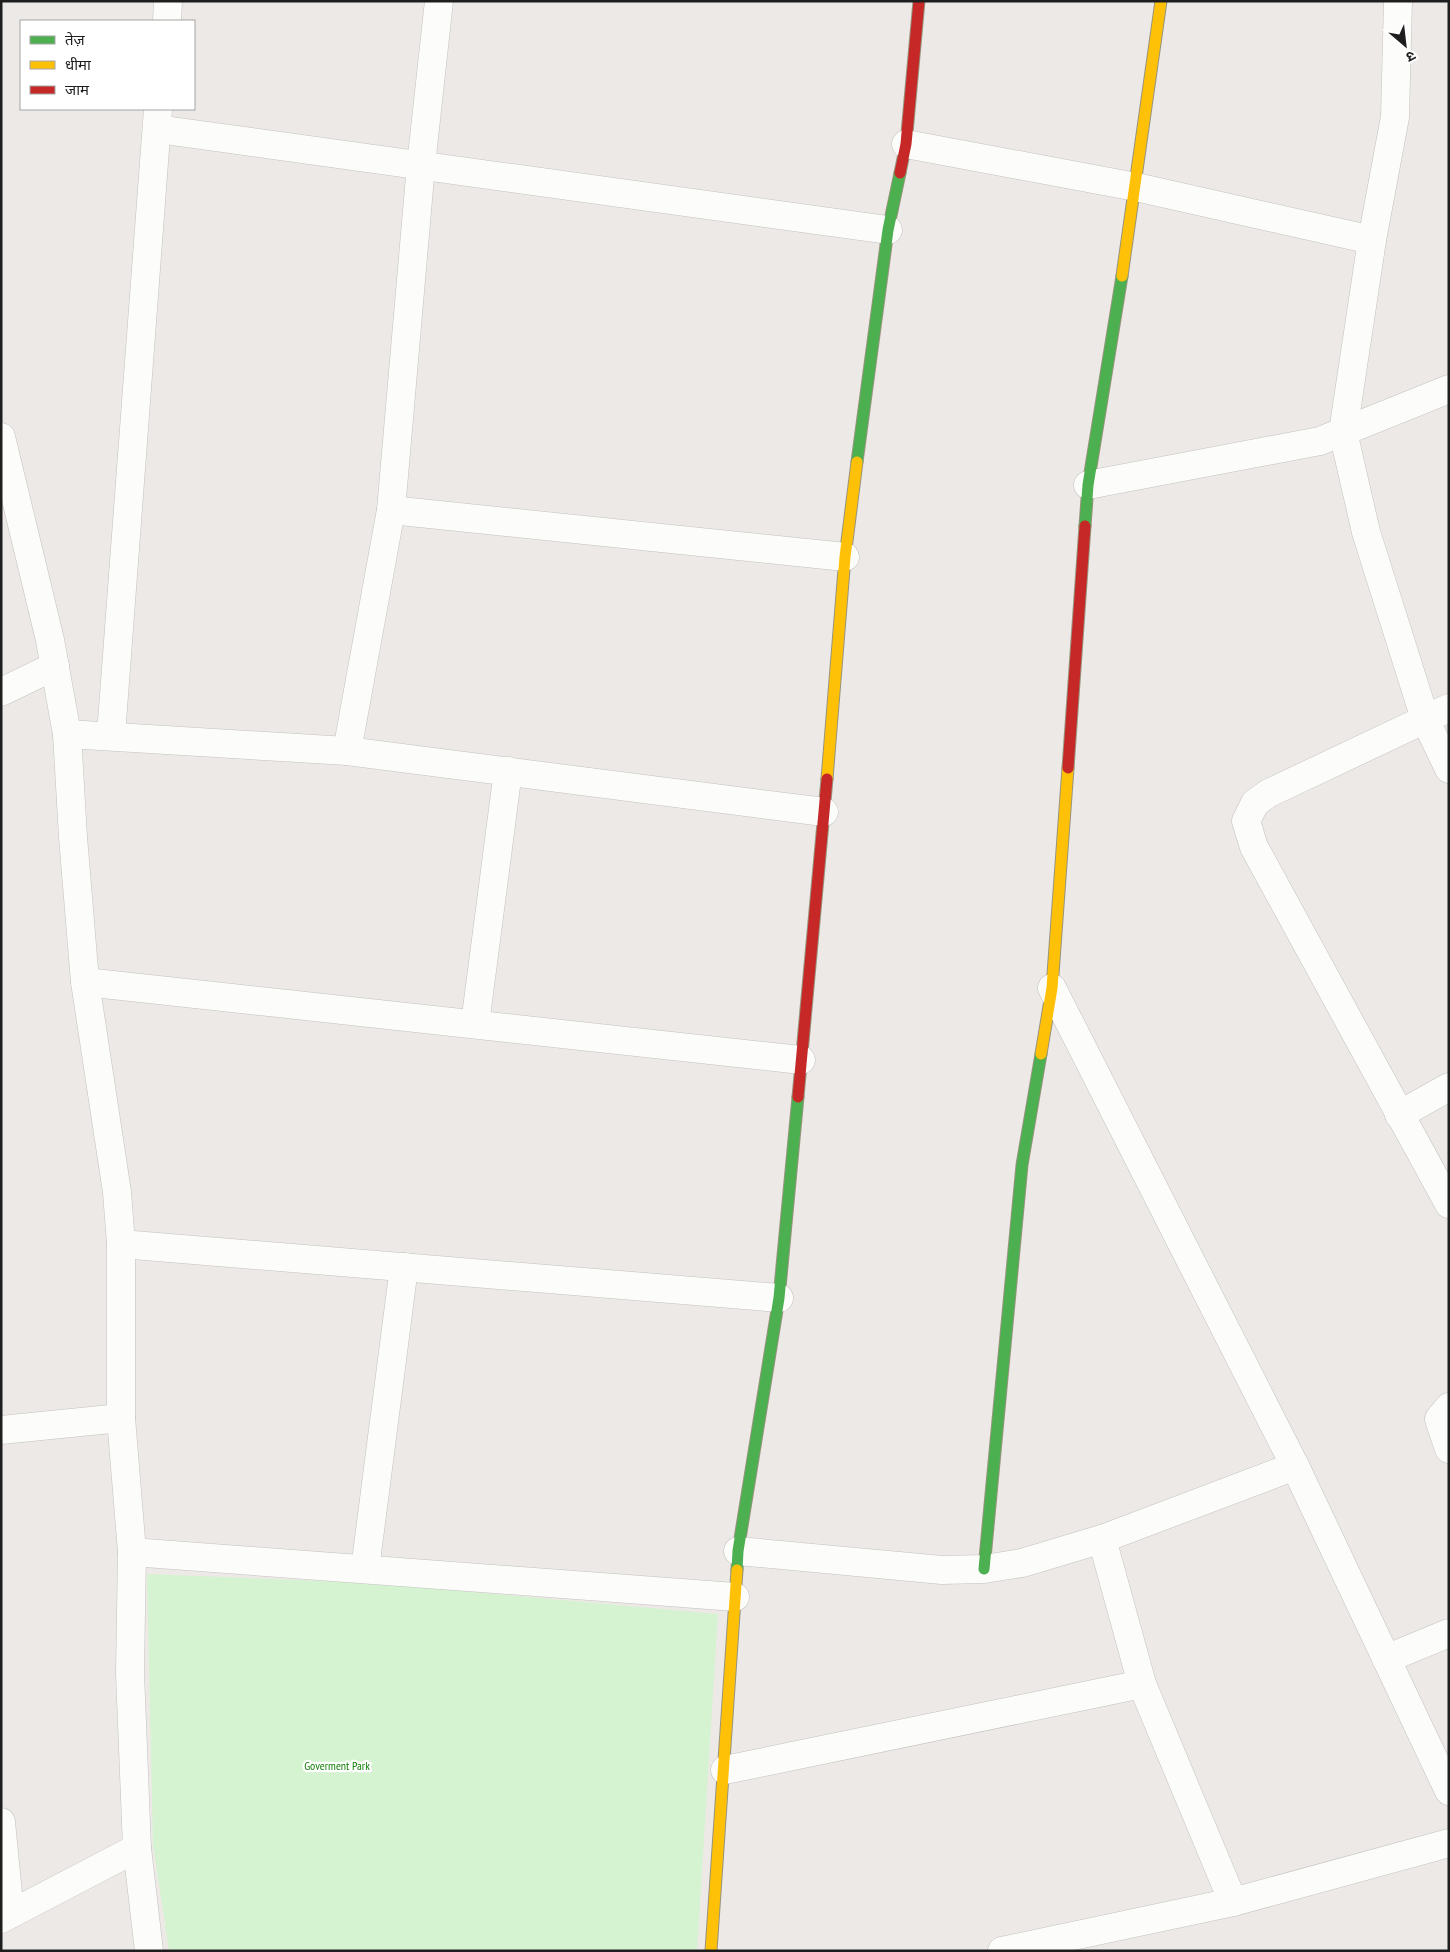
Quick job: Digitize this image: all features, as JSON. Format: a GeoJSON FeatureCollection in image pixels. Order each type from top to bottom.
{"type":"FeatureCollection","features":[{"type":"Feature","properties":{"kind":"street"},"geometry":{"type":"LineString","coordinates":[[167,20],[168,1]]}},
{"type":"Feature","properties":{"kind":"street"},"geometry":{"type":"LineString","coordinates":[[347,751],[391,510],[421,165],[439,1]]}},
{"type":"Feature","properties":{"kind":"street"},"geometry":{"type":"LineString","coordinates":[[711,1951],[725,1770],[738,1550],[778,1298],[824,812],[845,557],[888,230],[906,144],[919,1]]}},
{"type":"Feature","properties":{"kind":"street"},"geometry":{"type":"LineString","coordinates":[[984,1569],[1022,1165],[1052,988],[1088,485],[1136,187],[1161,1]]}},
{"type":"Feature","properties":{"kind":"street"},"geometry":{"type":"LineString","coordinates":[[1398,1],[1395,117],[1372,240],[1343,432],[1366,532],[1437,714],[1449,768]]}},
{"type":"Feature","properties":{"kind":"street"},"geometry":{"type":"LineString","coordinates":[[111,735],[158,119],[421,165],[888,230]]}},
{"type":"Feature","properties":{"kind":"street"},"geometry":{"type":"LineString","coordinates":[[906,144],[1136,187],[1372,240]]}},
{"type":"Feature","properties":{"kind":"street"},"geometry":{"type":"LineString","coordinates":[[1088,485],[1294,448],[1343,432],[1449,389]]}},
{"type":"Feature","properties":{"kind":"street"},"geometry":{"type":"LineString","coordinates":[[1,437],[8,496],[55,666],[67,734],[85,982],[117,1192],[121,1244],[121,1418],[132,1552],[130,1673],[137,1848],[150,1951]]}},
{"type":"Feature","properties":{"kind":"street"},"geometry":{"type":"LineString","coordinates":[[391,510],[845,557]]}},
{"type":"Feature","properties":{"kind":"street"},"geometry":{"type":"LineString","coordinates":[[1,692],[55,666]]}},
{"type":"Feature","properties":{"kind":"street"},"geometry":{"type":"LineString","coordinates":[[1437,714],[1269,793],[1255,803],[1246,821],[1254,847],[1449,1204]]}},
{"type":"Feature","properties":{"kind":"street"},"geometry":{"type":"LineString","coordinates":[[67,734],[111,735],[347,751],[824,812]]}},
{"type":"Feature","properties":{"kind":"street"},"geometry":{"type":"LineString","coordinates":[[475,1024],[508,772]]}},
{"type":"Feature","properties":{"kind":"street"},"geometry":{"type":"LineString","coordinates":[[85,982],[801,1060]]}},
{"type":"Feature","properties":{"kind":"street"},"geometry":{"type":"LineString","coordinates":[[1052,988],[1295,1466],[1449,1791]]}},
{"type":"Feature","properties":{"kind":"street"},"geometry":{"type":"LineString","coordinates":[[1399,1115],[1449,1087]]}},
{"type":"Feature","properties":{"kind":"street"},"geometry":{"type":"LineString","coordinates":[[121,1244],[778,1298]]}},
{"type":"Feature","properties":{"kind":"street"},"geometry":{"type":"LineString","coordinates":[[365,1569],[404,1267]]}},
{"type":"Feature","properties":{"kind":"street"},"geometry":{"type":"LineString","coordinates":[[1449,1407],[1439,1419],[1449,1449]]}},
{"type":"Feature","properties":{"kind":"street"},"geometry":{"type":"LineString","coordinates":[[1,1430],[121,1418]]}},
{"type":"Feature","properties":{"kind":"street"},"geometry":{"type":"LineString","coordinates":[[738,1550],[942,1570],[984,1569],[1022,1564],[1102,1540],[1295,1466]]}},
{"type":"Feature","properties":{"kind":"street"},"geometry":{"type":"LineString","coordinates":[[1102,1540],[1142,1684],[1233,1902]]}},
{"type":"Feature","properties":{"kind":"street"},"geometry":{"type":"LineString","coordinates":[[132,1552],[735,1597]]}},
{"type":"Feature","properties":{"kind":"street"},"geometry":{"type":"LineString","coordinates":[[1386,1659],[1449,1633]]}},
{"type":"Feature","properties":{"kind":"street"},"geometry":{"type":"LineString","coordinates":[[725,1770],[1142,1684]]}},
{"type":"Feature","properties":{"kind":"street"},"geometry":{"type":"LineString","coordinates":[[1,1822],[6,1916],[137,1848]]}},
{"type":"Feature","properties":{"kind":"street"},"geometry":{"type":"LineString","coordinates":[[1002,1951],[1233,1902],[1449,1844]]}},
{"type":"Feature","properties":{"kind":"green space","name":"Goverment Park"},"geometry":{"type":"Polygon","coordinates":[[[147,1574],[373,1583],[718,1614],[697,1951],[169,1951],[153,1844],[147,1574]]]}},
{"type":"Feature","properties":{"kind":"traffic: fast"},"geometry":{"type":"LineString","coordinates":[[857,462],[888,230],[900,173]]}},
{"type":"Feature","properties":{"kind":"traffic: fast"},"geometry":{"type":"LineString","coordinates":[[1085,526],[1088,485],[1122,276]]}},
{"type":"Feature","properties":{"kind":"traffic: fast"},"geometry":{"type":"LineString","coordinates":[[984,1569],[1022,1165],[1041,1054]]}},
{"type":"Feature","properties":{"kind":"traffic: fast"},"geometry":{"type":"LineString","coordinates":[[737,1570],[738,1551],[779,1298],[798,1097]]}},
{"type":"Feature","properties":{"kind":"traffic: slow"},"geometry":{"type":"LineString","coordinates":[[1122,276],[1161,1]]}},
{"type":"Feature","properties":{"kind":"traffic: slow"},"geometry":{"type":"LineString","coordinates":[[827,779],[845,557],[857,462]]}},
{"type":"Feature","properties":{"kind":"traffic: slow"},"geometry":{"type":"LineString","coordinates":[[1041,1054],[1052,988],[1068,768]]}},
{"type":"Feature","properties":{"kind":"traffic: slow"},"geometry":{"type":"LineString","coordinates":[[711,1951],[737,1570]]}},
{"type":"Feature","properties":{"kind":"traffic: jam"},"geometry":{"type":"LineString","coordinates":[[900,173],[906,144],[919,1]]}},
{"type":"Feature","properties":{"kind":"traffic: jam"},"geometry":{"type":"LineString","coordinates":[[1068,768],[1085,526]]}},
{"type":"Feature","properties":{"kind":"traffic: jam"},"geometry":{"type":"LineString","coordinates":[[798,1097],[827,779]]}}]}
